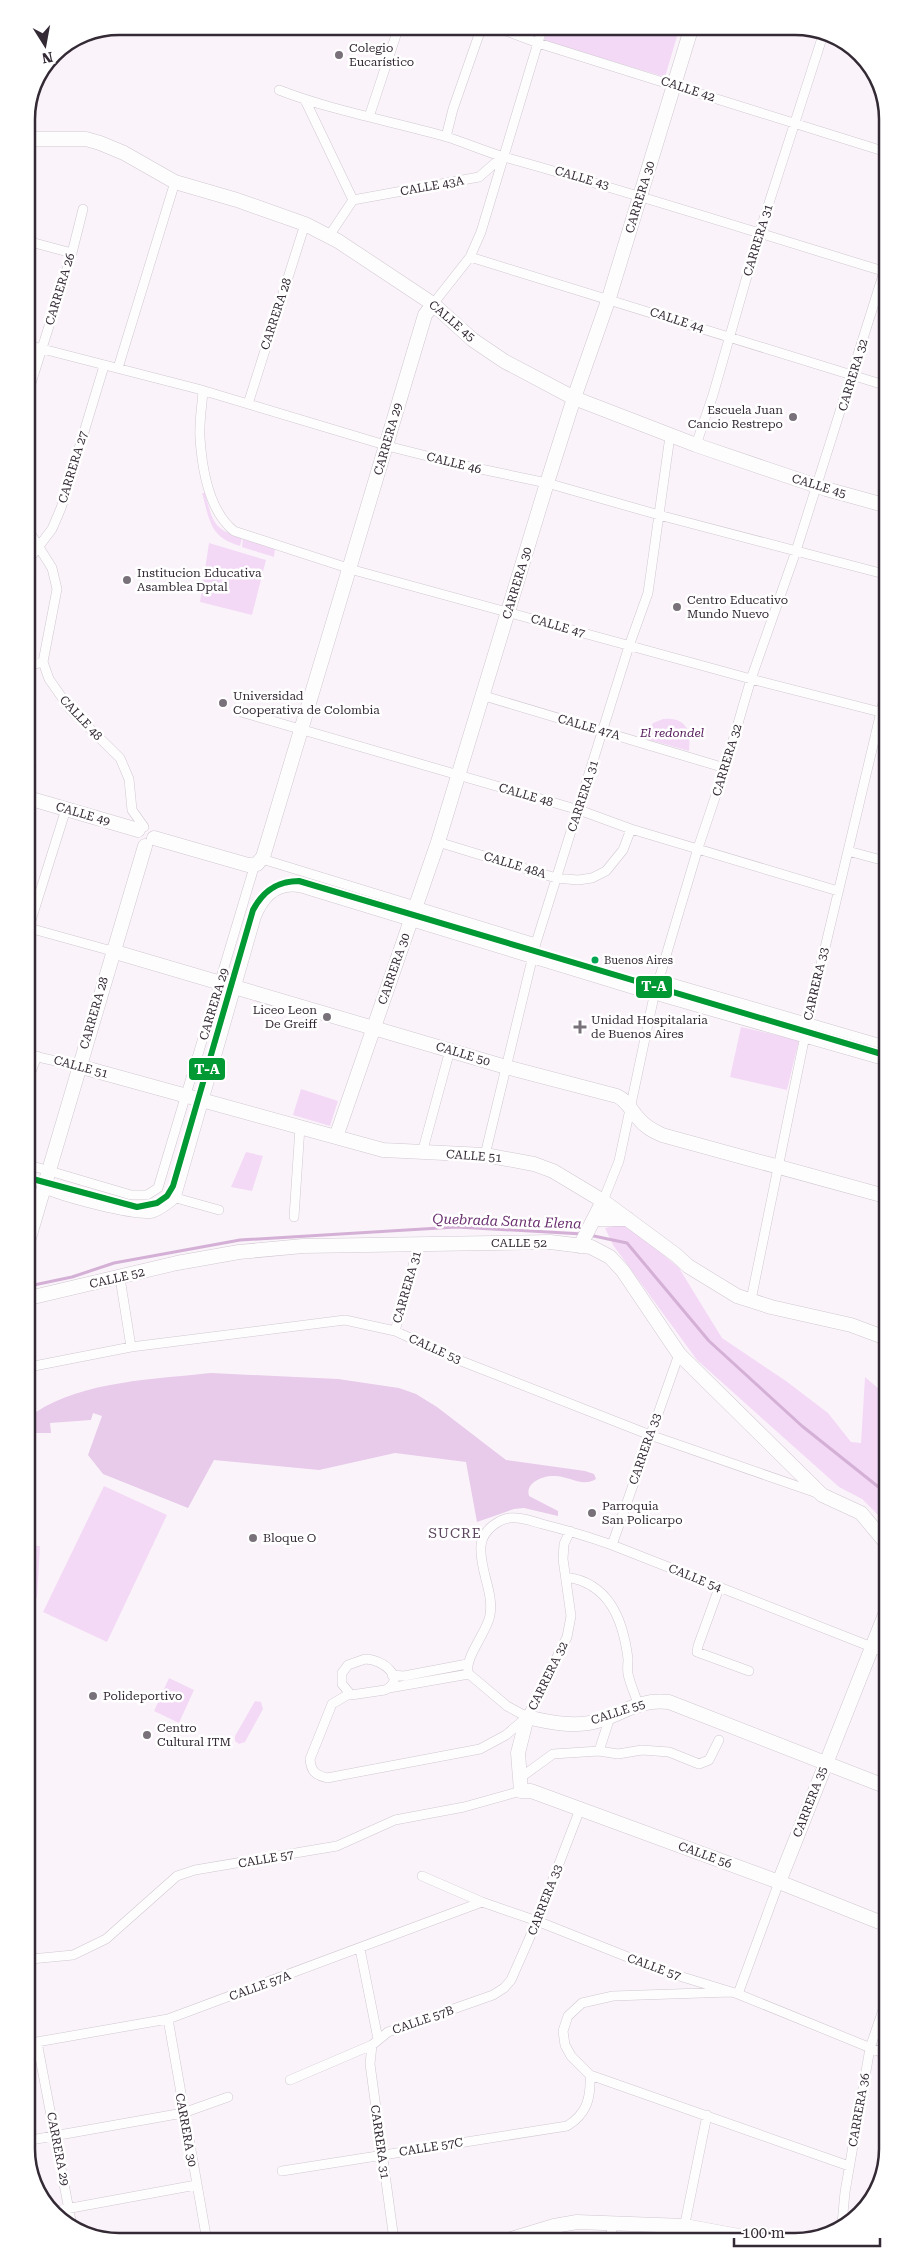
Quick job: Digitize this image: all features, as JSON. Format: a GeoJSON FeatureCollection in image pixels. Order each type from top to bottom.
{"type":"FeatureCollection","features":[{"type":"Feature","properties":{"kind":"street"},"geometry":{"type":"LineString","coordinates":[[369,117],[396,35]]}},
{"type":"Feature","properties":{"kind":"street"},"geometry":{"type":"LineString","coordinates":[[446,137],[453,109],[479,35]]}},
{"type":"Feature","properties":{"kind":"street","name":"CALLE 42"},"geometry":{"type":"LineString","coordinates":[[517,35],[879,150]]}},
{"type":"Feature","properties":{"kind":"street","name":"CARRERA 29"},"geometry":{"type":"LineString","coordinates":[[48,1171],[131,1195],[147,1195],[154,1192],[161,1183],[220,982],[302,730],[425,315],[470,257],[493,196],[503,156],[540,35]]}},
{"type":"Feature","properties":{"kind":"street","name":"CARRERA 30"},"geometry":{"type":"LineString","coordinates":[[336,1137],[438,842],[547,483],[574,398],[610,298],[689,35]]}},
{"type":"Feature","properties":{"kind":"street","name":"CARRERA 31"},"geometry":{"type":"LineString","coordinates":[[696,445],[713,396],[759,234],[822,39]]}},
{"type":"Feature","properties":{"kind":"street","name":"CALLE 43"},"geometry":{"type":"LineString","coordinates":[[280,90],[304,100],[446,137],[503,156],[640,195],[759,234],[879,270]]}},
{"type":"Feature","properties":{"kind":"street"},"geometry":{"type":"LineString","coordinates":[[304,100],[353,200],[328,236]]}},
{"type":"Feature","properties":{"kind":"street","name":"CALLE 45"},"geometry":{"type":"LineString","coordinates":[[35,139],[86,139],[100,143],[124,153],[175,182],[237,200],[305,224],[328,236],[433,304],[473,340],[504,361],[574,398],[670,436],[817,486],[879,504]]}},
{"type":"Feature","properties":{"kind":"street","name":"CALLE 43A"},"geometry":{"type":"LineString","coordinates":[[353,200],[479,177],[503,156]]}},
{"type":"Feature","properties":{"kind":"street"},"geometry":{"type":"LineString","coordinates":[[118,368],[175,182]]}},
{"type":"Feature","properties":{"kind":"street","name":"CARRERA 26"},"geometry":{"type":"LineString","coordinates":[[35,370],[72,253],[83,209]]}},
{"type":"Feature","properties":{"kind":"street","name":"CARRERA 28"},"geometry":{"type":"LineString","coordinates":[[248,404],[305,224]]}},
{"type":"Feature","properties":{"kind":"street"},"geometry":{"type":"LineString","coordinates":[[35,243],[72,253]]}},
{"type":"Feature","properties":{"kind":"street","name":"CALLE 44"},"geometry":{"type":"LineString","coordinates":[[470,257],[610,298],[879,383]]}},
{"type":"Feature","properties":{"kind":"street","name":"CARRERA 32"},"geometry":{"type":"LineString","coordinates":[[582,1242],[604,1201],[619,1161],[656,990],[698,848],[726,768],[751,679],[796,551],[879,288]]}},
{"type":"Feature","properties":{"kind":"street","name":"CALLE 46"},"geometry":{"type":"LineString","coordinates":[[35,346],[203,391],[386,445],[471,467],[547,483],[659,515],[879,573]]}},
{"type":"Feature","properties":{"kind":"street","name":"CARRERA 27"},"geometry":{"type":"LineString","coordinates":[[35,552],[52,529],[61,508],[104,366]]}},
{"type":"Feature","properties":{"kind":"street","name":"CALLE 47"},"geometry":{"type":"LineString","coordinates":[[203,391],[200,436],[205,472],[214,505],[220,517],[234,531],[350,568],[629,646],[879,711]]}},
{"type":"Feature","properties":{"kind":"street","name":"CARRERA 31"},"geometry":{"type":"LineString","coordinates":[[485,1155],[536,943],[604,732],[629,646],[648,593],[670,436]]}},
{"type":"Feature","properties":{"kind":"street"},"geometry":{"type":"LineString","coordinates":[[35,540],[52,568],[57,589],[44,662],[35,664]]}},
{"type":"Feature","properties":{"kind":"street","name":"CALLE 48"},"geometry":{"type":"LineString","coordinates":[[44,662],[49,679],[70,710],[120,758],[129,779],[132,810],[143,836]]}},
{"type":"Feature","properties":{"kind":"street","name":"CALLE 47A"},"geometry":{"type":"LineString","coordinates":[[481,696],[726,768]]}},
{"type":"Feature","properties":{"kind":"street","name":"CALLE 48"},"geometry":{"type":"LineString","coordinates":[[241,712],[579,810],[631,830],[698,848],[838,891]]}},
{"type":"Feature","properties":{"kind":"street","name":"CARRERA 33"},"geometry":{"type":"LineString","coordinates":[[751,1300],[780,1167],[808,1022],[838,891],[879,728]]}},
{"type":"Feature","properties":{"kind":"street","name":"CALLE 49"},"geometry":{"type":"LineString","coordinates":[[35,801],[65,814]]}},
{"type":"Feature","properties":{"kind":"street","name":"CALLE 49"},"geometry":{"type":"LineString","coordinates":[[35,809],[65,814],[248,865],[258,862],[416,906],[536,943]]}},
{"type":"Feature","properties":{"kind":"street"},"geometry":{"type":"LineString","coordinates":[[35,896],[65,814]]}},
{"type":"Feature","properties":{"kind":"street","name":"CALLE 48A"},"geometry":{"type":"LineString","coordinates":[[438,842],[556,878],[578,880],[592,878],[606,871],[623,850],[631,830]]}},
{"type":"Feature","properties":{"kind":"street","name":"CARRERA 28"},"geometry":{"type":"LineString","coordinates":[[35,1218],[112,952],[143,836]]}},
{"type":"Feature","properties":{"kind":"street"},"geometry":{"type":"LineString","coordinates":[[848,851],[879,859]]}},
{"type":"Feature","properties":{"kind":"street","name":"CARRERA 29"},"geometry":{"type":"LineString","coordinates":[[176,1198],[260,906],[275,891],[288,886],[301,888],[411,922]]}},
{"type":"Feature","properties":{"kind":"street"},"geometry":{"type":"LineString","coordinates":[[411,922],[648,994]]}},
{"type":"Feature","properties":{"kind":"street","name":"CALLE 50"},"geometry":{"type":"LineString","coordinates":[[35,931],[220,982],[506,1067],[617,1096],[627,1102],[630,1109],[645,1125],[662,1135],[879,1194]]}},
{"type":"Feature","properties":{"kind":"street"},"geometry":{"type":"LineString","coordinates":[[665,981],[879,1043]]}},
{"type":"Feature","properties":{"kind":"street"},"geometry":{"type":"LineString","coordinates":[[660,997],[879,1059]]}},
{"type":"Feature","properties":{"kind":"street"},"geometry":{"type":"LineString","coordinates":[[422,1153],[450,1050]]}},
{"type":"Feature","properties":{"kind":"street","name":"CALLE 51"},"geometry":{"type":"LineString","coordinates":[[35,1055],[383,1150],[485,1155],[534,1164],[553,1171],[604,1201],[688,1266],[737,1296],[851,1324],[879,1335]]}},
{"type":"Feature","properties":{"kind":"street"},"geometry":{"type":"LineString","coordinates":[[294,1217],[300,1128]]}},
{"type":"Feature","properties":{"kind":"street"},"geometry":{"type":"LineString","coordinates":[[35,1168],[48,1171]]}},
{"type":"Feature","properties":{"kind":"street"},"geometry":{"type":"LineString","coordinates":[[44,1189],[127,1212],[142,1214],[162,1209],[176,1198],[219,1210]]}},
{"type":"Feature","properties":{"kind":"street"},"geometry":{"type":"LineString","coordinates":[[593,1220],[628,1219]]}},
{"type":"Feature","properties":{"kind":"street","name":"CALLE 52"},"geometry":{"type":"LineString","coordinates":[[35,1297],[177,1264],[239,1252],[303,1246],[582,1242],[615,1262],[679,1354],[822,1495],[860,1513],[879,1536]]}},
{"type":"Feature","properties":{"kind":"street","name":"CARRERA 31"},"geometry":{"type":"LineString","coordinates":[[395,1331],[419,1244]]}},
{"type":"Feature","properties":{"kind":"street"},"geometry":{"type":"LineString","coordinates":[[120,1278],[131,1347]]}},
{"type":"Feature","properties":{"kind":"street","name":"CALLE 53"},"geometry":{"type":"LineString","coordinates":[[35,1366],[131,1347],[339,1321],[395,1331],[456,1359],[650,1436],[822,1495]]}},
{"type":"Feature","properties":{"kind":"street","name":"CARRERA 33"},"geometry":{"type":"LineString","coordinates":[[612,1545],[679,1354]]}},
{"type":"Feature","properties":{"kind":"street","name":"CALLE 54"},"geometry":{"type":"LineString","coordinates":[[467,1664],[490,1615],[481,1546],[483,1536],[500,1521],[515,1517],[570,1531],[612,1545],[879,1650]]}},
{"type":"Feature","properties":{"kind":"street","name":"CARRERA 32"},"geometry":{"type":"LineString","coordinates":[[520,1785],[518,1753],[527,1717],[567,1638],[571,1616],[563,1559],[564,1544],[570,1531]]}},
{"type":"Feature","properties":{"kind":"street"},"geometry":{"type":"LineString","coordinates":[[566,1577],[581,1579],[596,1588],[616,1613],[628,1659],[628,1674],[638,1704]]}},
{"type":"Feature","properties":{"kind":"street"},"geometry":{"type":"LineString","coordinates":[[719,1588],[697,1652],[749,1672]]}},
{"type":"Feature","properties":{"kind":"street","name":"CARRERA 35"},"geometry":{"type":"LineString","coordinates":[[734,1993],[879,1629]]}},
{"type":"Feature","properties":{"kind":"street"},"geometry":{"type":"LineString","coordinates":[[349,1694],[342,1684],[342,1673],[348,1664],[354,1662],[374,1659],[387,1666],[392,1675],[392,1682],[389,1688]]}},
{"type":"Feature","properties":{"kind":"street"},"geometry":{"type":"LineString","coordinates":[[392,1675],[404,1676],[467,1664],[469,1674],[507,1706],[527,1717],[506,1735],[480,1749],[327,1778],[317,1776],[310,1768],[310,1759],[332,1704],[349,1694],[366,1694],[389,1688],[469,1674]]}},
{"type":"Feature","properties":{"kind":"street","name":"CALLE 55"},"geometry":{"type":"LineString","coordinates":[[527,1717],[551,1723],[576,1724],[599,1721],[638,1704],[653,1701],[668,1702],[879,1784]]}},
{"type":"Feature","properties":{"kind":"street"},"geometry":{"type":"LineString","coordinates":[[599,1751],[610,1717]]}},
{"type":"Feature","properties":{"kind":"street"},"geometry":{"type":"LineString","coordinates":[[520,1785],[553,1754],[599,1751],[618,1754],[642,1750],[662,1751],[699,1764],[709,1760],[718,1740]]}},
{"type":"Feature","properties":{"kind":"street","name":"CALLE 56"},"geometry":{"type":"LineString","coordinates":[[520,1785],[531,1791],[779,1882],[879,1922]]}},
{"type":"Feature","properties":{"kind":"street","name":"CALLE 57"},"geometry":{"type":"LineString","coordinates":[[35,1958],[73,1955],[106,1939],[177,1876],[337,1846],[395,1820],[464,1807],[520,1785]]}},
{"type":"Feature","properties":{"kind":"street","name":"CARRERA 33"},"geometry":{"type":"LineString","coordinates":[[504,1988],[511,1980],[537,1921],[580,1809]]}},
{"type":"Feature","properties":{"kind":"street","name":"CALLE 57"},"geometry":{"type":"LineString","coordinates":[[422,1876],[482,1902],[537,1921],[662,1971],[734,1993],[879,2052]]}},
{"type":"Feature","properties":{"kind":"street","name":"CALLE 57A"},"geometry":{"type":"LineString","coordinates":[[35,2042],[168,2019],[482,1902]]}},
{"type":"Feature","properties":{"kind":"street","name":"CARRERA 31"},"geometry":{"type":"LineString","coordinates":[[360,1949],[375,2042],[370,2064],[393,2233]]}},
{"type":"Feature","properties":{"kind":"street","name":"CALLE 57B"},"geometry":{"type":"LineString","coordinates":[[290,2080],[375,2042],[388,2032],[493,1995],[504,1988]]}},
{"type":"Feature","properties":{"kind":"street"},"geometry":{"type":"LineString","coordinates":[[734,1993],[613,1996],[582,2003],[568,2016],[563,2031],[565,2045],[571,2056],[590,2075],[849,2166]]}},
{"type":"Feature","properties":{"kind":"street","name":"CARRERA 30"},"geometry":{"type":"LineString","coordinates":[[168,2019],[205,2233]]}},
{"type":"Feature","properties":{"kind":"street","name":"CARRERA 36"},"geometry":{"type":"LineString","coordinates":[[843,2218],[849,2166],[870,2048],[879,2022]]}},
{"type":"Feature","properties":{"kind":"street","name":"CARRERA 29"},"geometry":{"type":"LineString","coordinates":[[35,2046],[56,2135],[71,2218]]}},
{"type":"Feature","properties":{"kind":"street","name":"CALLE 57C"},"geometry":{"type":"LineString","coordinates":[[282,2170],[567,2126],[578,2119],[585,2109],[589,2097],[590,2075]]}},
{"type":"Feature","properties":{"kind":"street"},"geometry":{"type":"LineString","coordinates":[[35,2139],[183,2113],[228,2097]]}},
{"type":"Feature","properties":{"kind":"street"},"geometry":{"type":"LineString","coordinates":[[533,2233],[578,2222],[614,2224],[668,2232],[684,2232],[707,2115]]}},
{"type":"Feature","properties":{"kind":"street"},"geometry":{"type":"LineString","coordinates":[[62,2210],[196,2185]]}},
{"type":"Feature","properties":{"kind":"street"},"geometry":{"type":"LineString","coordinates":[[611,2233],[614,2224]]}},
{"type":"Feature","properties":{"kind":"green space"},"geometry":{"type":"Polygon","coordinates":[[[546,35],[677,35],[665,77],[544,41],[546,35]]]}},
{"type":"Feature","properties":{"kind":"green space"},"geometry":{"type":"Polygon","coordinates":[[[202,493],[205,493],[215,523],[232,535],[242,538],[240,546],[217,533],[210,520],[202,493]]]}},
{"type":"Feature","properties":{"kind":"green space"},"geometry":{"type":"Polygon","coordinates":[[[243,538],[275,548],[274,557],[242,547],[243,538]]]}},
{"type":"Feature","properties":{"kind":"green space"},"geometry":{"type":"Polygon","coordinates":[[[209,543],[266,560],[252,615],[200,602],[209,543]]]}},
{"type":"Feature","properties":{"kind":"green space","name":"El redondel"},"geometry":{"type":"Polygon","coordinates":[[[663,719],[677,720],[686,727],[689,737],[689,751],[646,739],[653,723],[663,719]]]}},
{"type":"Feature","properties":{"kind":"green space"},"geometry":{"type":"Polygon","coordinates":[[[741,1027],[799,1040],[787,1090],[730,1077],[741,1027]]]}},
{"type":"Feature","properties":{"kind":"green space"},"geometry":{"type":"Polygon","coordinates":[[[301,1089],[338,1101],[330,1126],[293,1115],[301,1089]]]}},
{"type":"Feature","properties":{"kind":"green space"},"geometry":{"type":"Polygon","coordinates":[[[246,1152],[263,1156],[252,1191],[231,1187],[246,1152]]]}},
{"type":"Feature","properties":{"kind":"green space"},"geometry":{"type":"Polygon","coordinates":[[[626,1224],[679,1268],[722,1338],[786,1381],[828,1413],[851,1442],[861,1443],[865,1377],[879,1389],[879,1516],[862,1499],[839,1487],[697,1360],[613,1245],[605,1228],[626,1224]]]}},
{"type":"Feature","properties":{"kind":"green space"},"geometry":{"type":"Polygon","coordinates":[[[104,1486],[167,1515],[107,1642],[43,1612],[104,1486]]]}},
{"type":"Feature","properties":{"kind":"green space"},"geometry":{"type":"Polygon","coordinates":[[[35,1546],[40,1546],[37,1598],[35,1598],[35,1546]]]}},
{"type":"Feature","properties":{"kind":"green space"},"geometry":{"type":"Polygon","coordinates":[[[169,1678],[194,1690],[179,1723],[154,1711],[169,1678]]]}},
{"type":"Feature","properties":{"kind":"green space"},"geometry":{"type":"Polygon","coordinates":[[[255,1701],[261,1702],[263,1709],[245,1742],[239,1744],[235,1741],[235,1736],[255,1701]]]}},
{"type":"Feature","properties":{"kind":"shaded area"},"geometry":{"type":"Polygon","coordinates":[[[211,1373],[338,1379],[399,1388],[416,1394],[437,1407],[506,1460],[585,1471],[594,1474],[596,1479],[580,1482],[559,1476],[549,1476],[535,1481],[528,1491],[529,1496],[558,1511],[558,1516],[524,1508],[514,1509],[477,1522],[466,1462],[395,1453],[319,1470],[214,1460],[188,1508],[103,1474],[88,1455],[102,1416],[93,1413],[91,1420],[50,1423],[51,1433],[35,1433],[36,1412],[55,1402],[98,1388],[144,1380],[211,1373]]]}},
{"type":"Feature","properties":{"kind":"waterway","name":"Quebrada Santa Elena"},"geometry":{"type":"LineString","coordinates":[[35,1285],[72,1277],[114,1263],[240,1240],[456,1227],[583,1234]]}},
{"type":"Feature","properties":{"kind":"waterway","name":"Quebrada Santa Elena"},"geometry":{"type":"LineString","coordinates":[[589,1235],[627,1243],[709,1341],[802,1426],[879,1487]]}},
{"type":"Feature","properties":{"kind":"transit line","name":"T-A"},"geometry":{"type":"LineString","coordinates":[[35,1180],[137,1207],[157,1203],[167,1196],[173,1186],[253,910],[266,892],[277,885],[291,881],[299,881],[879,1053]]}},
{"type":"Feature","properties":{"kind":"place","name":"Colegio Eucarístico"},"geometry":{"type":"Point","coordinates":[339,55]}},
{"type":"Feature","properties":{"kind":"place","name":"Escuela Juan Cancio Restrepo"},"geometry":{"type":"Point","coordinates":[793,417]}},
{"type":"Feature","properties":{"kind":"place","name":"Institucion Educativa Asamblea Dptal"},"geometry":{"type":"Point","coordinates":[127,580]}},
{"type":"Feature","properties":{"kind":"place","name":"Centro Educativo Mundo Nuevo"},"geometry":{"type":"Point","coordinates":[677,607]}},
{"type":"Feature","properties":{"kind":"place","name":"Universidad Cooperativa de Colombia"},"geometry":{"type":"Point","coordinates":[223,703]}},
{"type":"Feature","properties":{"kind":"place","name":"Buenos Aires"},"geometry":{"type":"Point","coordinates":[595,960]}},
{"type":"Feature","properties":{"kind":"place","name":"Liceo Leon De Greiff"},"geometry":{"type":"Point","coordinates":[327,1017]}},
{"type":"Feature","properties":{"kind":"place","name":"Unidad Hospitalaria de Buenos Aires"},"geometry":{"type":"Point","coordinates":[580,1027]}},
{"type":"Feature","properties":{"kind":"place","name":"Parroquia San Policarpo"},"geometry":{"type":"Point","coordinates":[592,1513]}},
{"type":"Feature","properties":{"kind":"place","name":"Bloque O"},"geometry":{"type":"Point","coordinates":[253,1538]}},
{"type":"Feature","properties":{"kind":"place","name":"Polideportivo"},"geometry":{"type":"Point","coordinates":[93,1696]}},
{"type":"Feature","properties":{"kind":"place","name":"Centro Cultural ITM"},"geometry":{"type":"Point","coordinates":[147,1735]}},
{"type":"Feature","properties":{"kind":"district","name":"SUCRE"},"geometry":{"type":"Point","coordinates":[455,1533]}}]}
